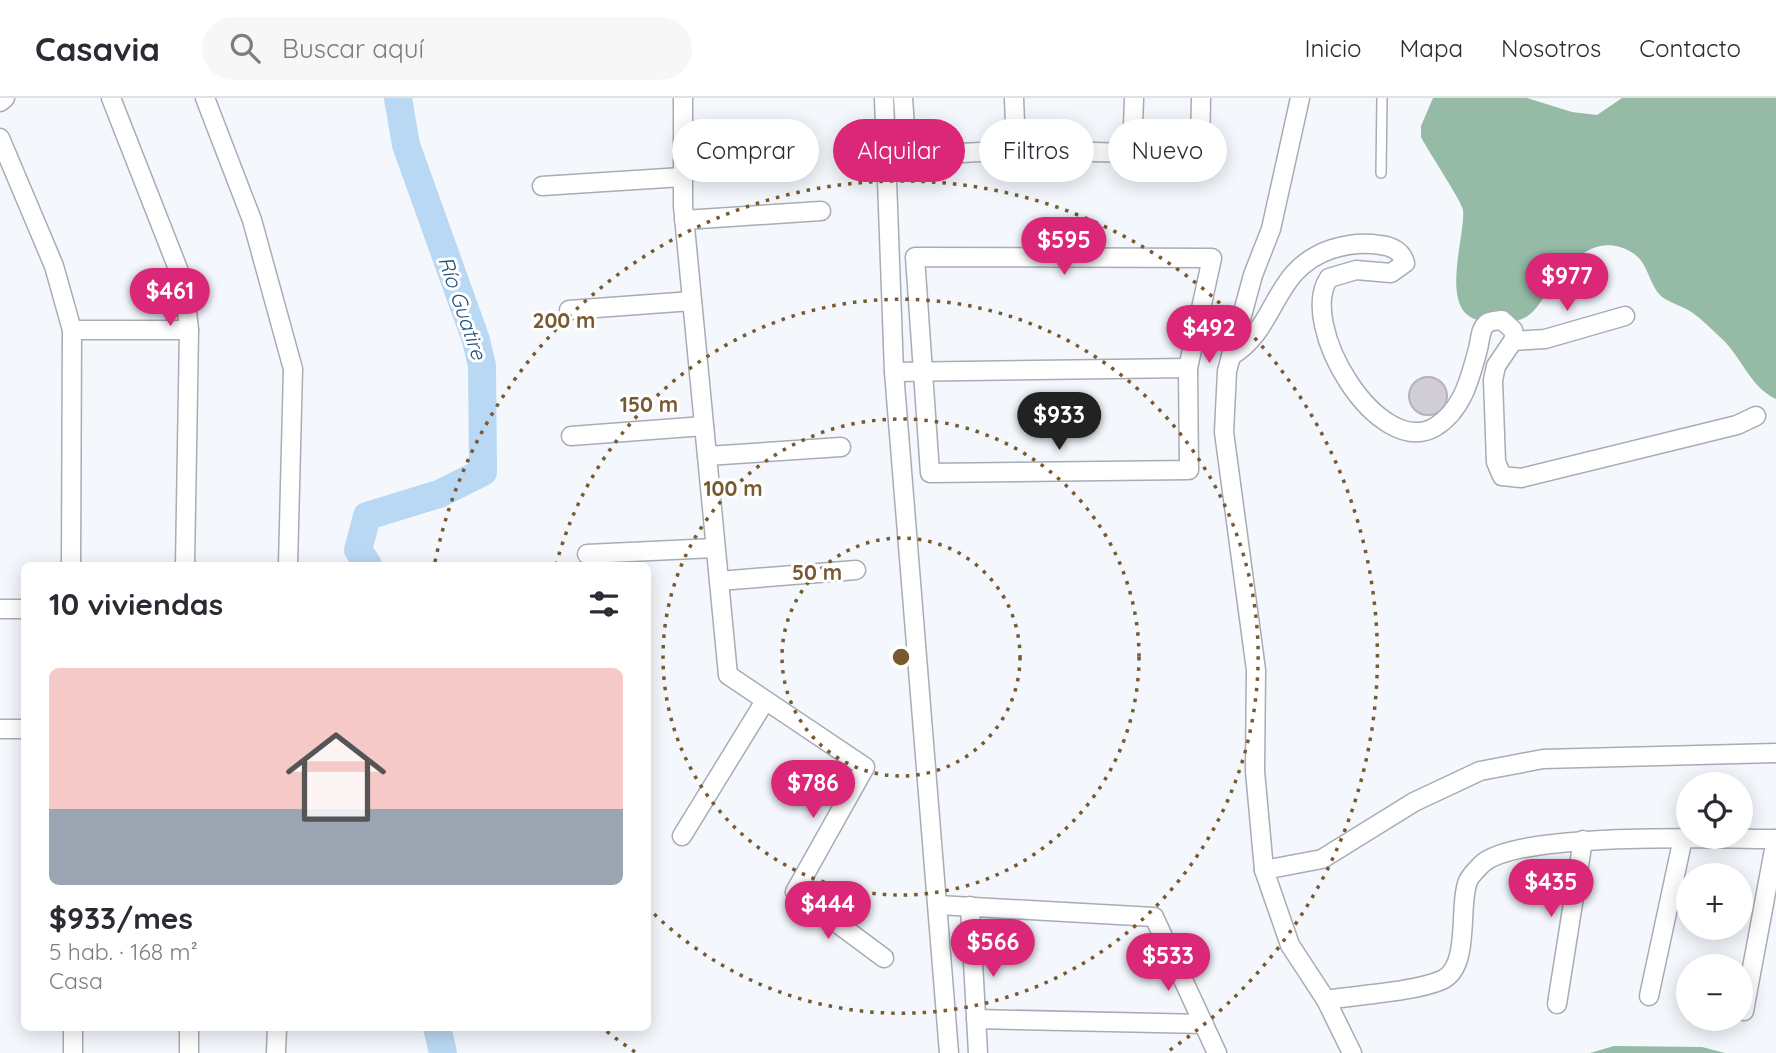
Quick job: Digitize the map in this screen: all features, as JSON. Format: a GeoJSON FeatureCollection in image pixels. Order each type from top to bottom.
{"type":"FeatureCollection","features":[{"type":"Feature","properties":{"kind":"street"},"geometry":{"type":"LineString","coordinates":[[0,102],[5,98]]}},
{"type":"Feature","properties":{"kind":"street"},"geometry":{"type":"LineString","coordinates":[[111,98],[184,284],[189,330],[184,562]]}},
{"type":"Feature","properties":{"kind":"street"},"geometry":{"type":"LineString","coordinates":[[205,98],[252,220],[293,369],[288,562]]}},
{"type":"Feature","properties":{"kind":"street"},"geometry":{"type":"LineString","coordinates":[[683,98],[683,119]]}},
{"type":"Feature","properties":{"kind":"street"},"geometry":{"type":"LineString","coordinates":[[884,98],[894,372],[949,1053]]}},
{"type":"Feature","properties":{"kind":"street"},"geometry":{"type":"LineString","coordinates":[[903,98],[907,156],[979,152]]}},
{"type":"Feature","properties":{"kind":"street"},"geometry":{"type":"LineString","coordinates":[[1014,98],[1015,119]]}},
{"type":"Feature","properties":{"kind":"street"},"geometry":{"type":"LineString","coordinates":[[1133,119],[1134,98]]}},
{"type":"Feature","properties":{"kind":"street"},"geometry":{"type":"LineString","coordinates":[[1201,98],[1201,119]]}},
{"type":"Feature","properties":{"kind":"street"},"geometry":{"type":"LineString","coordinates":[[1300,98],[1271,229],[1253,275],[1231,356],[1224,432],[1256,670],[1255,771],[1264,870],[1290,945],[1326,1000],[1352,1053]]}},
{"type":"Feature","properties":{"kind":"street"},"geometry":{"type":"LineString","coordinates":[[0,138],[54,267],[72,330],[71,562]]}},
{"type":"Feature","properties":{"kind":"street"},"geometry":{"type":"LineString","coordinates":[[542,186],[672,178]]}},
{"type":"Feature","properties":{"kind":"street"},"geometry":{"type":"LineString","coordinates":[[682,182],[728,675],[865,767],[795,892],[884,958]]}},
{"type":"Feature","properties":{"kind":"street"},"geometry":{"type":"LineString","coordinates":[[684,220],[821,211]]}},
{"type":"Feature","properties":{"kind":"street"},"geometry":{"type":"LineString","coordinates":[[1231,356],[1242,349],[1257,331],[1296,268],[1313,256],[1364,243],[1394,248],[1405,262],[1391,273],[1356,270],[1329,278],[1321,292],[1320,302],[1327,341],[1336,360],[1359,395],[1392,427],[1411,433],[1425,432],[1451,414],[1469,383],[1482,330],[1487,324],[1502,320],[1513,330],[1513,341],[1496,366],[1493,380],[1496,462],[1499,472],[1512,479],[1737,425],[1756,416]]}},
{"type":"Feature","properties":{"kind":"street"},"geometry":{"type":"LineString","coordinates":[[915,257],[1212,258],[1188,368],[1189,470],[930,473],[915,257]]}},
{"type":"Feature","properties":{"kind":"street"},"geometry":{"type":"LineString","coordinates":[[569,310],[692,301]]}},
{"type":"Feature","properties":{"kind":"street"},"geometry":{"type":"LineString","coordinates":[[1513,341],[1545,339],[1625,316]]}},
{"type":"Feature","properties":{"kind":"street"},"geometry":{"type":"LineString","coordinates":[[72,330],[189,330]]}},
{"type":"Feature","properties":{"kind":"street"},"geometry":{"type":"LineString","coordinates":[[894,372],[1188,368]]}},
{"type":"Feature","properties":{"kind":"street"},"geometry":{"type":"LineString","coordinates":[[572,436],[704,426]]}},
{"type":"Feature","properties":{"kind":"street"},"geometry":{"type":"LineString","coordinates":[[707,456],[841,447]]}},
{"type":"Feature","properties":{"kind":"street"},"geometry":{"type":"LineString","coordinates":[[587,554],[715,548]]}},
{"type":"Feature","properties":{"kind":"street"},"geometry":{"type":"LineString","coordinates":[[719,581],[856,570]]}},
{"type":"Feature","properties":{"kind":"street"},"geometry":{"type":"LineString","coordinates":[[0,609],[21,609]]}},
{"type":"Feature","properties":{"kind":"street"},"geometry":{"type":"LineString","coordinates":[[682,836],[765,701]]}},
{"type":"Feature","properties":{"kind":"street"},"geometry":{"type":"LineString","coordinates":[[0,729],[21,729]]}},
{"type":"Feature","properties":{"kind":"street"},"geometry":{"type":"LineString","coordinates":[[1264,870],[1322,859],[1414,802],[1480,771],[1543,759],[1776,753]]}},
{"type":"Feature","properties":{"kind":"street"},"geometry":{"type":"LineString","coordinates":[[1326,1000],[1442,980],[1458,960],[1468,880],[1483,863],[1497,855],[1583,840],[1676,838]]}},
{"type":"Feature","properties":{"kind":"street"},"geometry":{"type":"LineString","coordinates":[[1753,839],[1776,839],[1753,963]]}},
{"type":"Feature","properties":{"kind":"street"},"geometry":{"type":"LineString","coordinates":[[1558,1004],[1583,840]]}},
{"type":"Feature","properties":{"kind":"street"},"geometry":{"type":"LineString","coordinates":[[1648,996],[1681,849]]}},
{"type":"Feature","properties":{"kind":"street"},"geometry":{"type":"LineString","coordinates":[[938,905],[1154,917],[1217,1053]]}},
{"type":"Feature","properties":{"kind":"street"},"geometry":{"type":"LineString","coordinates":[[970,906],[978,1053]]}},
{"type":"Feature","properties":{"kind":"street"},"geometry":{"type":"LineString","coordinates":[[976,1019],[1203,1024]]}},
{"type":"Feature","properties":{"kind":"street"},"geometry":{"type":"LineString","coordinates":[[73,1031],[73,1053]]}},
{"type":"Feature","properties":{"kind":"street"},"geometry":{"type":"LineString","coordinates":[[189,1031],[189,1053]]}},
{"type":"Feature","properties":{"kind":"street"},"geometry":{"type":"LineString","coordinates":[[276,1053],[277,1031]]}},
{"type":"Feature","properties":{"kind":"lane"},"geometry":{"type":"LineString","coordinates":[[1381,173],[1382,98]]}},
{"type":"Feature","properties":{"kind":"green space"},"geometry":{"type":"Polygon","coordinates":[[[1433,98],[1527,98],[1572,112],[1597,115],[1622,98],[1776,98],[1776,399],[1759,387],[1728,345],[1705,323],[1685,308],[1660,295],[1637,256],[1621,247],[1596,247],[1571,261],[1561,270],[1534,311],[1522,319],[1494,322],[1470,317],[1461,307],[1457,292],[1456,275],[1463,210],[1421,137],[1421,126],[1433,98]]]}},
{"type":"Feature","properties":{"kind":"green space"},"geometry":{"type":"Polygon","coordinates":[[[1614,1046],[1702,1047],[1725,1053],[1590,1053],[1614,1046]]]}},
{"type":"Feature","properties":{"kind":"building"},"geometry":{"type":"Polygon","coordinates":[[[1428,377],[1442,382],[1447,396],[1442,410],[1428,415],[1414,410],[1409,396],[1414,382],[1428,377]]]}},
{"type":"Feature","properties":{"kind":"waterway","name":"Río Guatire"},"geometry":{"type":"LineString","coordinates":[[366,562],[358,550],[367,516],[439,494],[483,472],[482,366],[476,340],[406,145],[398,98]]}},
{"type":"Feature","properties":{"kind":"waterway","name":"Río Guatire"},"geometry":{"type":"LineString","coordinates":[[438,1031],[443,1053]]}}]}
